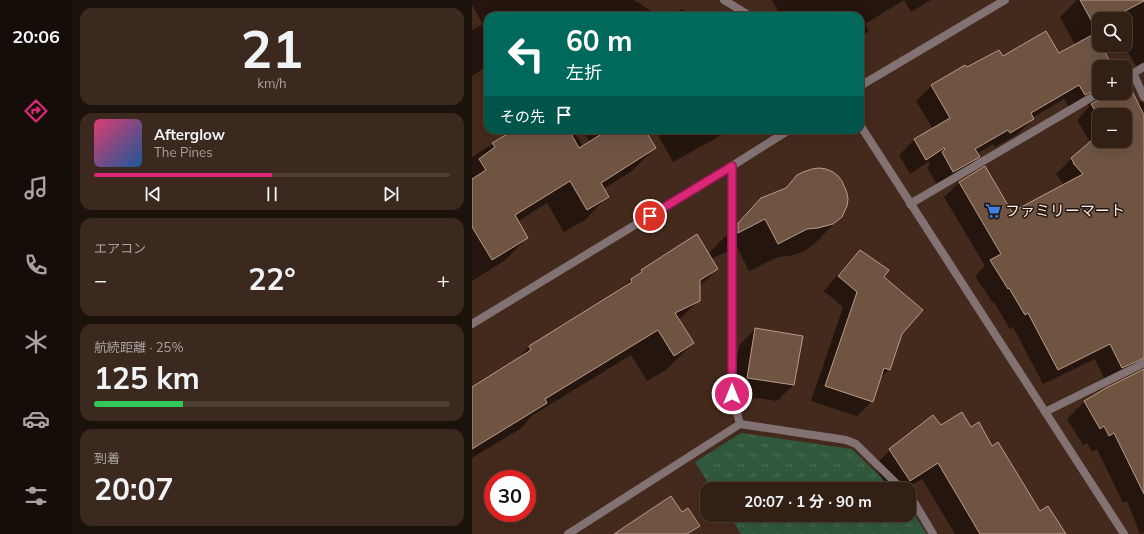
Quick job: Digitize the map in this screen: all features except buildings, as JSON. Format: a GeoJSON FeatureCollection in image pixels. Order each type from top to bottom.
{"type":"FeatureCollection","features":[{"type":"Feature","properties":{"kind":"street"},"geometry":{"type":"LineString","coordinates":[[724,0],[744,12]]}},
{"type":"Feature","properties":{"kind":"street"},"geometry":{"type":"LineString","coordinates":[[864,84],[1005,0]]}},
{"type":"Feature","properties":{"kind":"street"},"geometry":{"type":"LineString","coordinates":[[1144,67],[1133,73],[1144,97]]}},
{"type":"Feature","properties":{"kind":"street"},"geometry":{"type":"LineString","coordinates":[[910,204],[1092,97]]}},
{"type":"Feature","properties":{"kind":"street"},"geometry":{"type":"LineString","coordinates":[[864,132],[1124,534]]}},
{"type":"Feature","properties":{"kind":"street"},"geometry":{"type":"LineString","coordinates":[[472,324],[783,134]]}},
{"type":"Feature","properties":{"kind":"street"},"geometry":{"type":"LineString","coordinates":[[732,166],[732,394],[740,424]]}},
{"type":"Feature","properties":{"kind":"street"},"geometry":{"type":"LineString","coordinates":[[1045,412],[1144,363]]}},
{"type":"Feature","properties":{"kind":"street"},"geometry":{"type":"LineString","coordinates":[[568,534],[740,424],[846,440],[856,444],[895,482]]}},
{"type":"Feature","properties":{"kind":"street"},"geometry":{"type":"LineString","coordinates":[[916,505],[933,534]]}},
{"type":"Feature","properties":{"kind":"green space"},"geometry":{"type":"Polygon","coordinates":[[[741,433],[852,449],[886,482],[708,482],[695,462],[741,433]]]}},
{"type":"Feature","properties":{"kind":"green space"},"geometry":{"type":"Polygon","coordinates":[[[916,518],[927,534],[741,534],[733,522],[916,522],[916,518]]]}},
{"type":"Feature","properties":{"kind":"place","name":"ファミリーマート"},"geometry":{"type":"Point","coordinates":[993,211]}},
{"type":"Feature","properties":{"kind":"route"},"geometry":{"type":"LineString","coordinates":[[650,216],[732,166],[732,394]]}}]}
